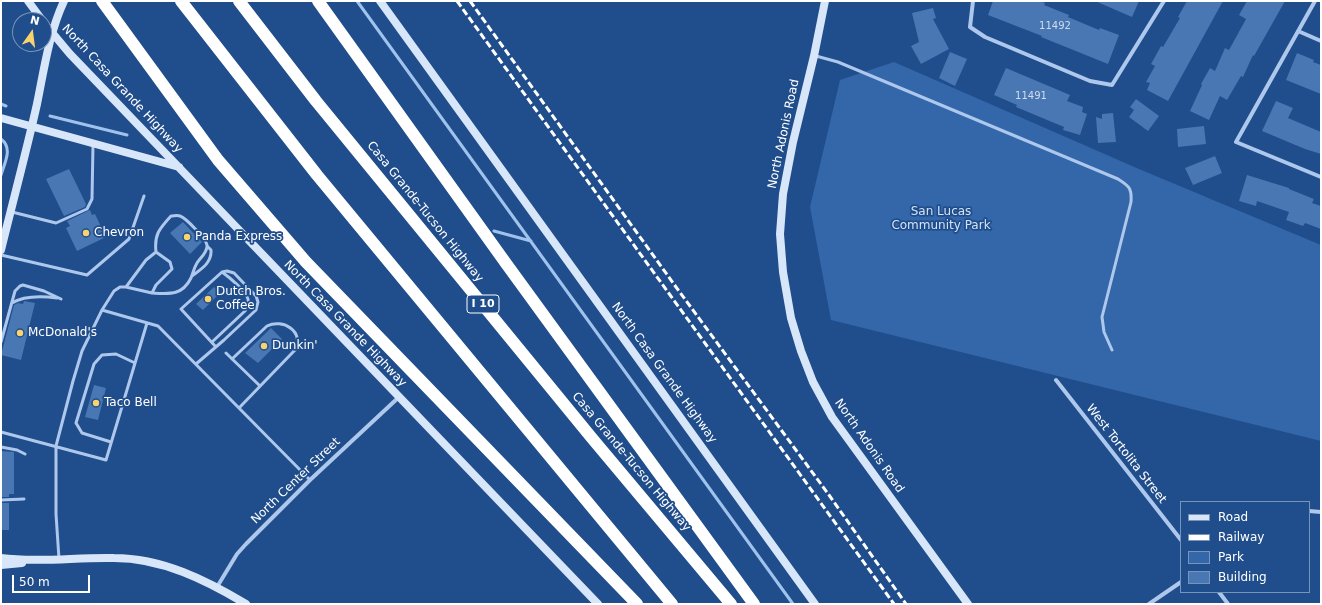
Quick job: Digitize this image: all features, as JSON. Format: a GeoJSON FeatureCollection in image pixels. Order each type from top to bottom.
{"type":"FeatureCollection","features":[{"type":"Feature","properties":{"kind":"highway"},"geometry":{"type":"LineString","coordinates":[[102,1],[218,160],[306,262],[637,604]]}},
{"type":"Feature","properties":{"kind":"highway"},"geometry":{"type":"LineString","coordinates":[[181,1],[317,175],[672,604]]}},
{"type":"Feature","properties":{"kind":"highway","name":"Casa Grande-Tucson Highway"},"geometry":{"type":"LineString","coordinates":[[239,1],[316,101],[591,437],[731,604]]}},
{"type":"Feature","properties":{"kind":"highway"},"geometry":{"type":"LineString","coordinates":[[318,1],[505,262],[754,604]]}},
{"type":"Feature","properties":{"kind":"street"},"geometry":{"type":"LineString","coordinates":[[28,1],[36,12]]}},
{"type":"Feature","properties":{"kind":"street"},"geometry":{"type":"LineString","coordinates":[[52,33],[57,16],[64,1]]}},
{"type":"Feature","properties":{"kind":"street","name":"North Casa Grande Highway"},"geometry":{"type":"LineString","coordinates":[[380,1],[815,604]]}},
{"type":"Feature","properties":{"kind":"street","name":"North Adonis Road"},"geometry":{"type":"LineString","coordinates":[[825,1],[814,56],[793,142],[783,194],[780,242],[783,272],[791,318],[801,351],[814,382],[832,417],[968,604]]}},
{"type":"Feature","properties":{"kind":"street"},"geometry":{"type":"LineString","coordinates":[[973,1],[970,27],[985,37],[1090,81],[1112,85],[1164,1]]}},
{"type":"Feature","properties":{"kind":"street"},"geometry":{"type":"LineString","coordinates":[[1315,1],[1236,142],[1321,177]]}},
{"type":"Feature","properties":{"kind":"street"},"geometry":{"type":"LineString","coordinates":[[1298,31],[1321,41]]}},
{"type":"Feature","properties":{"kind":"street","name":"North Casa Grande Highway"},"geometry":{"type":"LineString","coordinates":[[52,33],[70,54],[598,604]]}},
{"type":"Feature","properties":{"kind":"street"},"geometry":{"type":"LineString","coordinates":[[1,250],[32,126],[48,52]]}},
{"type":"Feature","properties":{"kind":"street"},"geometry":{"type":"LineString","coordinates":[[1,118],[179,167]]}},
{"type":"Feature","properties":{"kind":"street","name":"West Tortolita Street"},"geometry":{"type":"LineString","coordinates":[[1056,380],[1180,539]]}},
{"type":"Feature","properties":{"kind":"street","name":"North Center Street"},"geometry":{"type":"LineString","coordinates":[[217,587],[237,554],[310,480],[399,397]]}},
{"type":"Feature","properties":{"kind":"street"},"geometry":{"type":"LineString","coordinates":[[1310,511],[1321,512]]}},
{"type":"Feature","properties":{"kind":"street"},"geometry":{"type":"LineString","coordinates":[[1,558],[131,559],[168,567],[190,574],[217,587],[246,604]]}},
{"type":"Feature","properties":{"kind":"street"},"geometry":{"type":"LineString","coordinates":[[1,565],[10,565],[45,559]]}},
{"type":"Feature","properties":{"kind":"street"},"geometry":{"type":"LineString","coordinates":[[1149,604],[1180,583]]}},
{"type":"Feature","properties":{"kind":"street"},"geometry":{"type":"LineString","coordinates":[[1220,593],[1228,604]]}},
{"type":"Feature","properties":{"kind":"lane"},"geometry":{"type":"LineString","coordinates":[[814,56],[838,62],[1118,179],[1129,186],[1132,194],[1131,202],[1102,317],[1104,332],[1112,350]]}},
{"type":"Feature","properties":{"kind":"lane"},"geometry":{"type":"LineString","coordinates":[[11,212],[56,223],[87,209],[92,199],[93,143]]}},
{"type":"Feature","properties":{"kind":"lane"},"geometry":{"type":"LineString","coordinates":[[1,255],[87,274],[129,239],[144,196]]}},
{"type":"Feature","properties":{"kind":"lane"},"geometry":{"type":"LineString","coordinates":[[156,252],[155,237],[162,226],[171,216],[179,216],[185,219],[211,250],[209,261],[192,276]]}},
{"type":"Feature","properties":{"kind":"lane"},"geometry":{"type":"LineString","coordinates":[[58,559],[56,514],[56,446],[82,351],[102,310],[114,290],[126,287],[152,293],[170,294],[180,291],[187,285],[194,268],[205,252],[207,246]]}},
{"type":"Feature","properties":{"kind":"lane"},"geometry":{"type":"LineString","coordinates":[[126,287],[146,260],[156,252]]}},
{"type":"Feature","properties":{"kind":"lane"},"geometry":{"type":"LineString","coordinates":[[152,293],[156,285],[172,269],[170,262],[156,252]]}},
{"type":"Feature","properties":{"kind":"lane"},"geometry":{"type":"LineString","coordinates":[[196,364],[216,347],[256,310],[258,302],[256,296],[234,273],[227,271],[222,272],[181,309],[216,347]]}},
{"type":"Feature","properties":{"kind":"lane"},"geometry":{"type":"LineString","coordinates":[[212,342],[245,311],[248,304],[248,297],[230,278],[222,272]]}},
{"type":"Feature","properties":{"kind":"lane"},"geometry":{"type":"LineString","coordinates":[[1,342],[15,291],[20,286],[23,285],[44,291],[61,299],[39,296],[12,302]]}},
{"type":"Feature","properties":{"kind":"lane"},"geometry":{"type":"LineString","coordinates":[[102,310],[158,326],[310,480]]}},
{"type":"Feature","properties":{"kind":"lane"},"geometry":{"type":"LineString","coordinates":[[232,359],[267,326],[274,322],[287,325],[299,341],[296,350],[239,408]]}},
{"type":"Feature","properties":{"kind":"lane"},"geometry":{"type":"LineString","coordinates":[[1,432],[106,460],[147,323]]}},
{"type":"Feature","properties":{"kind":"lane"},"geometry":{"type":"LineString","coordinates":[[226,353],[260,386]]}},
{"type":"Feature","properties":{"kind":"lane"},"geometry":{"type":"LineString","coordinates":[[111,442],[82,433],[76,423],[94,364],[102,355],[116,354],[135,363]]}},
{"type":"Feature","properties":{"kind":"lane"},"geometry":{"type":"LineString","coordinates":[[1,447],[17,450],[25,454]]}},
{"type":"Feature","properties":{"kind":"lane"},"geometry":{"type":"LineString","coordinates":[[1,500],[24,499]]}},
{"type":"Feature","properties":{"kind":"green space","name":"San Lucas Community Park"},"geometry":{"type":"Polygon","coordinates":[[[894,62],[1139,169],[1321,245],[1321,441],[831,320],[810,207],[840,80],[894,62]]]}},
{"type":"Feature","properties":{"kind":"building"},"geometry":{"type":"Polygon","coordinates":[[[993,1],[1040,1],[1045,3],[1044,5],[1069,15],[1068,17],[1099,30],[1100,28],[1119,35],[1108,64],[988,15],[993,1]]]}},
{"type":"Feature","properties":{"kind":"building"},"geometry":{"type":"Polygon","coordinates":[[[1095,1],[1139,1],[1132,17],[1095,1]]]}},
{"type":"Feature","properties":{"kind":"building"},"geometry":{"type":"Polygon","coordinates":[[[1187,1],[1223,1],[1168,101],[1147,90],[1150,83],[1146,82],[1155,66],[1151,64],[1180,18],[1178,17],[1187,1]]]}},
{"type":"Feature","properties":{"kind":"building"},"geometry":{"type":"Polygon","coordinates":[[[1247,1],[1285,1],[1254,56],[1253,55],[1243,77],[1241,76],[1227,100],[1220,96],[1209,120],[1190,111],[1202,85],[1201,84],[1210,68],[1215,71],[1225,48],[1229,50],[1246,19],[1239,15],[1247,1]]]}},
{"type":"Feature","properties":{"kind":"building"},"geometry":{"type":"Polygon","coordinates":[[[933,8],[936,18],[933,19],[949,49],[921,64],[911,46],[919,42],[912,13],[933,8]]]}},
{"type":"Feature","properties":{"kind":"building"},"geometry":{"type":"Polygon","coordinates":[[[950,52],[967,59],[955,86],[939,78],[950,52]]]}},
{"type":"Feature","properties":{"kind":"building"},"geometry":{"type":"Polygon","coordinates":[[[1297,53],[1314,60],[1313,62],[1321,65],[1321,94],[1286,80],[1297,53]]]}},
{"type":"Feature","properties":{"kind":"building"},"geometry":{"type":"Polygon","coordinates":[[[1006,68],[1070,95],[1067,101],[1083,107],[1082,112],[1087,114],[1080,135],[1063,130],[1064,127],[1016,107],[1017,105],[994,95],[1006,68]]]}},
{"type":"Feature","properties":{"kind":"building"},"geometry":{"type":"Polygon","coordinates":[[[1136,99],[1159,116],[1148,131],[1129,117],[1134,110],[1130,107],[1136,99]]]}},
{"type":"Feature","properties":{"kind":"building"},"geometry":{"type":"Polygon","coordinates":[[[1276,101],[1293,108],[1288,118],[1321,132],[1321,154],[1262,131],[1276,101]]]}},
{"type":"Feature","properties":{"kind":"building"},"geometry":{"type":"Polygon","coordinates":[[[1113,113],[1116,142],[1098,143],[1096,117],[1102,119],[1102,114],[1113,113]]]}},
{"type":"Feature","properties":{"kind":"building"},"geometry":{"type":"Polygon","coordinates":[[[1204,126],[1206,144],[1178,147],[1177,129],[1204,126]]]}},
{"type":"Feature","properties":{"kind":"building"},"geometry":{"type":"Polygon","coordinates":[[[1215,156],[1222,173],[1193,185],[1185,168],[1215,156]]]}},
{"type":"Feature","properties":{"kind":"building"},"geometry":{"type":"Polygon","coordinates":[[[69,169],[86,204],[85,207],[64,216],[46,179],[69,169]]]}},
{"type":"Feature","properties":{"kind":"building"},"geometry":{"type":"Polygon","coordinates":[[[1247,175],[1289,188],[1314,199],[1312,203],[1321,206],[1321,229],[1305,223],[1303,226],[1286,220],[1289,212],[1257,201],[1256,206],[1239,201],[1247,175]]]}},
{"type":"Feature","properties":{"kind":"building","name":"Chevron"},"geometry":{"type":"Polygon","coordinates":[[[90,210],[92,215],[95,214],[106,237],[77,251],[66,228],[70,226],[67,221],[90,210]]]}},
{"type":"Feature","properties":{"kind":"building","name":"Panda Express"},"geometry":{"type":"Polygon","coordinates":[[[183,222],[202,242],[190,254],[170,233],[183,222]]]}},
{"type":"Feature","properties":{"kind":"building","name":"Dutch Bros. Coffee"},"geometry":{"type":"Polygon","coordinates":[[[214,287],[220,293],[203,310],[196,304],[214,287]]]}},
{"type":"Feature","properties":{"kind":"building"},"geometry":{"type":"Polygon","coordinates":[[[24,301],[35,303],[21,360],[1,355],[14,305],[18,303],[23,304],[24,301]]]}},
{"type":"Feature","properties":{"kind":"building","name":"Dunkin'"},"geometry":{"type":"Polygon","coordinates":[[[271,328],[282,339],[258,363],[245,353],[271,328]]]}},
{"type":"Feature","properties":{"kind":"building","name":"Taco Bell"},"geometry":{"type":"Polygon","coordinates":[[[94,385],[106,388],[98,420],[85,417],[94,385]]]}},
{"type":"Feature","properties":{"kind":"building"},"geometry":{"type":"Polygon","coordinates":[[[1,451],[14,452],[14,494],[9,494],[9,497],[1,497],[1,451]]]}},
{"type":"Feature","properties":{"kind":"building"},"geometry":{"type":"Polygon","coordinates":[[[1,503],[9,503],[9,530],[1,530],[1,503]]]}},
{"type":"Feature","properties":{"kind":"waterway"},"geometry":{"type":"LineString","coordinates":[[357,1],[793,604]]}},
{"type":"Feature","properties":{"kind":"waterway"},"geometry":{"type":"LineString","coordinates":[[1,104],[6,106]]}},
{"type":"Feature","properties":{"kind":"waterway"},"geometry":{"type":"LineString","coordinates":[[50,116],[127,135]]}},
{"type":"Feature","properties":{"kind":"waterway"},"geometry":{"type":"LineString","coordinates":[[1,139],[7,147],[7,156],[1,175]]}},
{"type":"Feature","properties":{"kind":"waterway"},"geometry":{"type":"LineString","coordinates":[[494,231],[531,241]]}},
{"type":"Feature","properties":{"kind":"railway"},"geometry":{"type":"LineString","coordinates":[[457,1],[894,604]]}},
{"type":"Feature","properties":{"kind":"railway"},"geometry":{"type":"LineString","coordinates":[[470,1],[676,287],[829,495],[906,604]]}},
{"type":"Feature","properties":{"kind":"place","name":"Chevron"},"geometry":{"type":"Point","coordinates":[86,233]}},
{"type":"Feature","properties":{"kind":"place","name":"Panda Express"},"geometry":{"type":"Point","coordinates":[187,237]}},
{"type":"Feature","properties":{"kind":"place","name":"Dutch Bros. Coffee"},"geometry":{"type":"Point","coordinates":[208,299]}},
{"type":"Feature","properties":{"kind":"place","name":"McDonald's"},"geometry":{"type":"Point","coordinates":[20,333]}},
{"type":"Feature","properties":{"kind":"place","name":"Dunkin'"},"geometry":{"type":"Point","coordinates":[264,346]}},
{"type":"Feature","properties":{"kind":"place","name":"Taco Bell"},"geometry":{"type":"Point","coordinates":[96,403]}}]}
